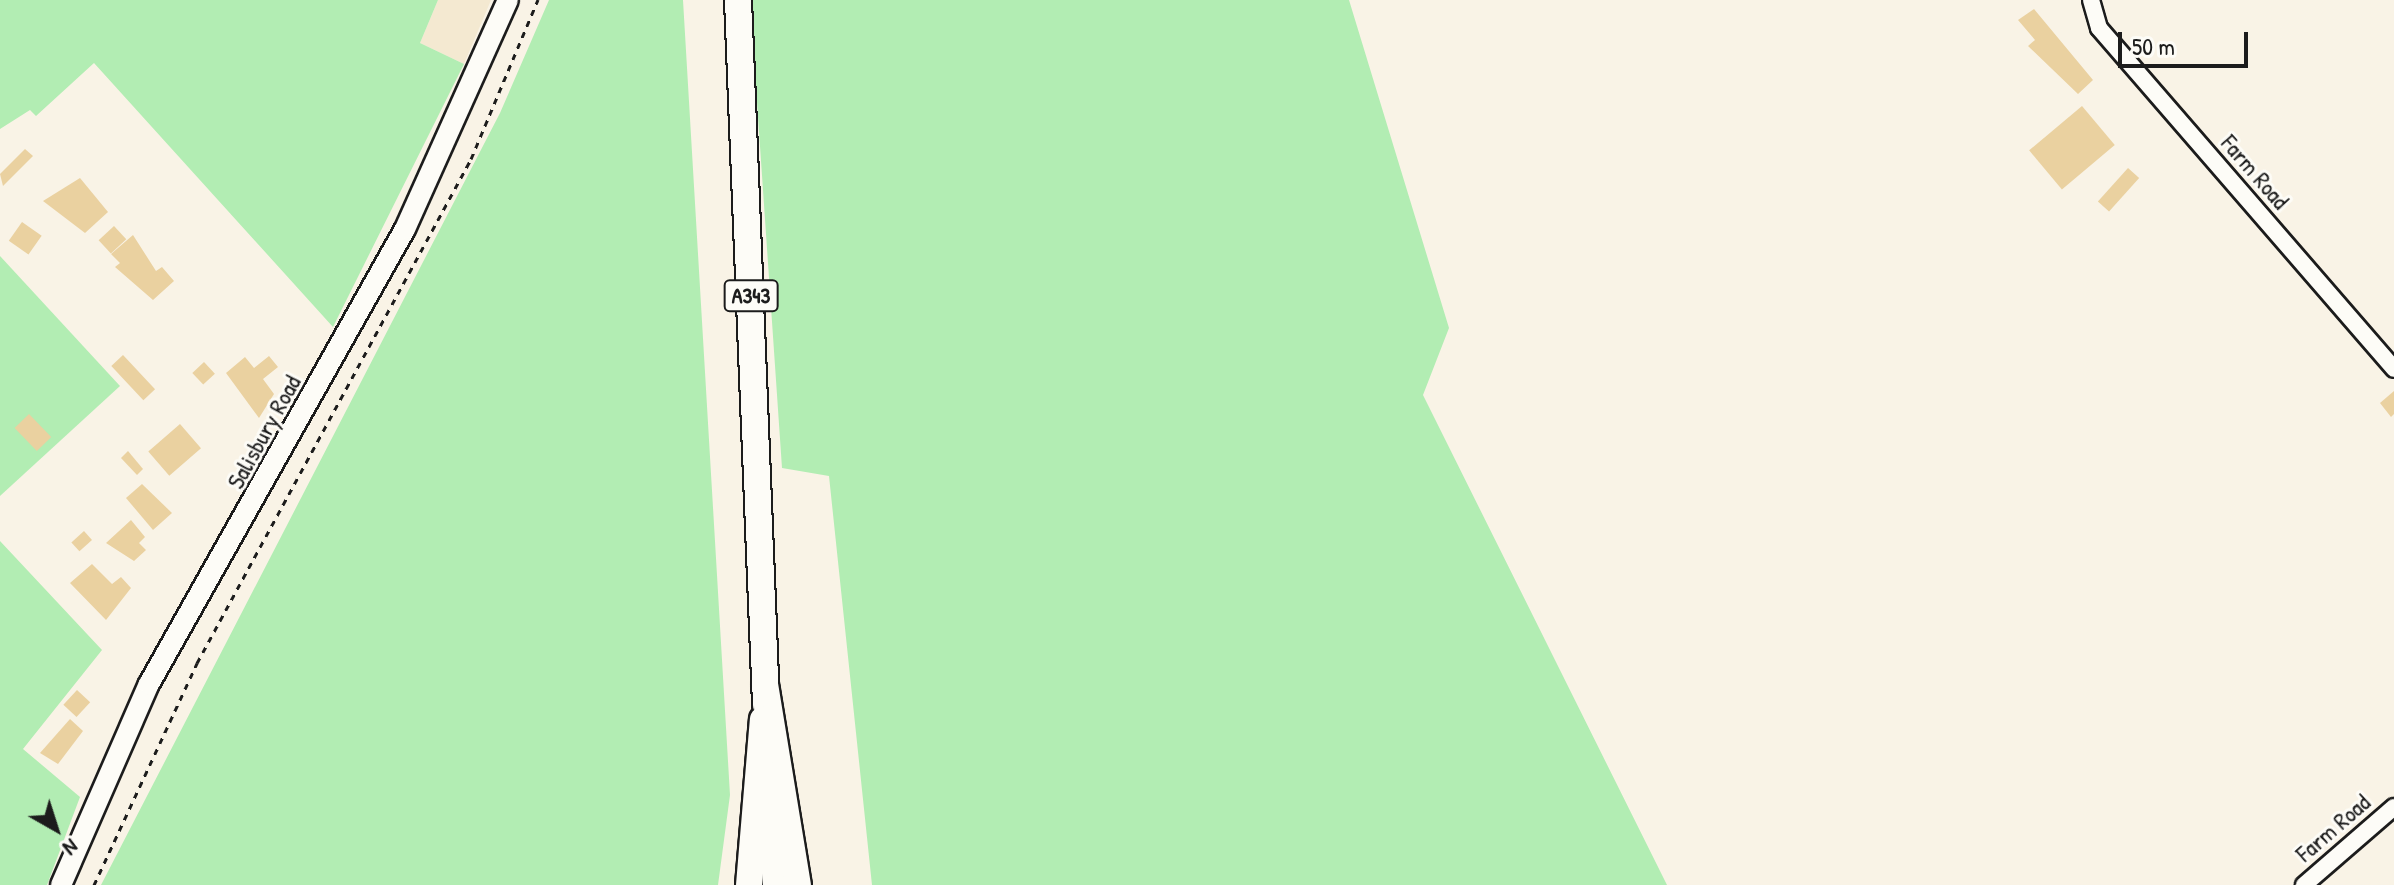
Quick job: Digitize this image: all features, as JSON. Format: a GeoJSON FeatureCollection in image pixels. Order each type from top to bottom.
{"type":"FeatureCollection","features":[{"type":"Feature","properties":{"kind":"main road","name":"A343"},"geometry":{"type":"LineString","coordinates":[[738,0],[776,885]]}},
{"type":"Feature","properties":{"kind":"main road"},"geometry":{"type":"LineString","coordinates":[[749,885],[765,684]]}},
{"type":"Feature","properties":{"kind":"main road"},"geometry":{"type":"LineString","coordinates":[[765,684],[798,885]]}},
{"type":"Feature","properties":{"kind":"street","name":"Salisbury Road"},"geometry":{"type":"LineString","coordinates":[[61,885],[149,684],[405,229],[508,0]]}},
{"type":"Feature","properties":{"kind":"street","name":"Farm Road"},"geometry":{"type":"LineString","coordinates":[[2091,0],[2099,28],[2394,369]]}},
{"type":"Feature","properties":{"kind":"street","name":"Farm Road"},"geometry":{"type":"LineString","coordinates":[[2304,885],[2394,807]]}},
{"type":"Feature","properties":{"kind":"path"},"geometry":{"type":"LineString","coordinates":[[94,885],[197,663],[471,159],[538,0]]}},
{"type":"Feature","properties":{"kind":"shaded area"},"geometry":{"type":"Polygon","coordinates":[[[438,0],[491,0],[464,64],[420,43],[438,0]]]}},
{"type":"Feature","properties":{"kind":"green space"},"geometry":{"type":"Polygon","coordinates":[[[0,0],[438,0],[420,43],[464,64],[333,327],[94,63],[36,116],[30,110],[0,129],[0,0]]]}},
{"type":"Feature","properties":{"kind":"green space"},"geometry":{"type":"Polygon","coordinates":[[[549,0],[683,0],[730,795],[718,885],[101,885],[500,113],[549,0]]]}},
{"type":"Feature","properties":{"kind":"green space"},"geometry":{"type":"Polygon","coordinates":[[[750,0],[1349,0],[1449,328],[1423,395],[1667,885],[872,885],[829,476],[782,468],[750,0]]]}},
{"type":"Feature","properties":{"kind":"green space"},"geometry":{"type":"Polygon","coordinates":[[[0,256],[120,386],[0,496],[0,256]]]}},
{"type":"Feature","properties":{"kind":"green space"},"geometry":{"type":"Polygon","coordinates":[[[0,541],[102,650],[23,749],[80,797],[47,885],[0,885],[0,541]]]}},
{"type":"Feature","properties":{"kind":"building"},"geometry":{"type":"Polygon","coordinates":[[[2034,9],[2093,80],[2078,94],[2028,46],[2035,40],[2018,20],[2034,9]]]}},
{"type":"Feature","properties":{"kind":"building"},"geometry":{"type":"Polygon","coordinates":[[[2082,106],[2115,145],[2062,189],[2029,150],[2082,106]]]}},
{"type":"Feature","properties":{"kind":"building"},"geometry":{"type":"Polygon","coordinates":[[[25,149],[33,156],[3,186],[0,174],[25,149]]]}},
{"type":"Feature","properties":{"kind":"building"},"geometry":{"type":"Polygon","coordinates":[[[2128,168],[2139,178],[2109,211],[2098,201],[2128,168]]]}},
{"type":"Feature","properties":{"kind":"building"},"geometry":{"type":"Polygon","coordinates":[[[80,178],[108,212],[85,233],[43,201],[80,178]]]}},
{"type":"Feature","properties":{"kind":"building"},"geometry":{"type":"Polygon","coordinates":[[[22,222],[42,236],[28,255],[9,241],[22,222]]]}},
{"type":"Feature","properties":{"kind":"building"},"geometry":{"type":"Polygon","coordinates":[[[114,226],[126,239],[111,253],[99,240],[114,226]]]}},
{"type":"Feature","properties":{"kind":"building"},"geometry":{"type":"Polygon","coordinates":[[[133,235],[156,271],[162,267],[174,281],[153,300],[115,267],[120,263],[111,254],[133,235]]]}},
{"type":"Feature","properties":{"kind":"building"},"geometry":{"type":"Polygon","coordinates":[[[123,355],[155,389],[143,400],[111,366],[123,355]]]}},
{"type":"Feature","properties":{"kind":"building"},"geometry":{"type":"Polygon","coordinates":[[[269,356],[278,367],[263,379],[274,394],[259,418],[226,373],[245,357],[254,368],[269,356]]]}},
{"type":"Feature","properties":{"kind":"building"},"geometry":{"type":"Polygon","coordinates":[[[204,362],[215,374],[203,385],[192,373],[204,362]]]}},
{"type":"Feature","properties":{"kind":"building"},"geometry":{"type":"Polygon","coordinates":[[[2394,391],[2394,414],[2391,417],[2380,403],[2394,391]]]}},
{"type":"Feature","properties":{"kind":"building"},"geometry":{"type":"Polygon","coordinates":[[[29,414],[51,437],[37,451],[15,428],[29,414]]]}},
{"type":"Feature","properties":{"kind":"building"},"geometry":{"type":"Polygon","coordinates":[[[180,424],[201,448],[169,476],[148,452],[180,424]]]}},
{"type":"Feature","properties":{"kind":"building"},"geometry":{"type":"Polygon","coordinates":[[[128,451],[143,469],[137,475],[121,458],[128,451]]]}},
{"type":"Feature","properties":{"kind":"building"},"geometry":{"type":"Polygon","coordinates":[[[142,484],[172,513],[153,530],[126,498],[142,484]]]}},
{"type":"Feature","properties":{"kind":"building"},"geometry":{"type":"Polygon","coordinates":[[[131,520],[145,537],[139,543],[146,550],[134,561],[106,543],[131,520]]]}},
{"type":"Feature","properties":{"kind":"building"},"geometry":{"type":"Polygon","coordinates":[[[84,531],[92,540],[79,551],[71,542],[84,531]]]}},
{"type":"Feature","properties":{"kind":"building"},"geometry":{"type":"Polygon","coordinates":[[[92,564],[112,584],[121,577],[131,588],[106,620],[70,583],[92,564]]]}},
{"type":"Feature","properties":{"kind":"building"},"geometry":{"type":"Polygon","coordinates":[[[77,690],[90,702],[77,717],[63,705],[77,690]]]}},
{"type":"Feature","properties":{"kind":"building"},"geometry":{"type":"Polygon","coordinates":[[[70,719],[83,731],[58,764],[40,753],[70,719]]]}}]}
